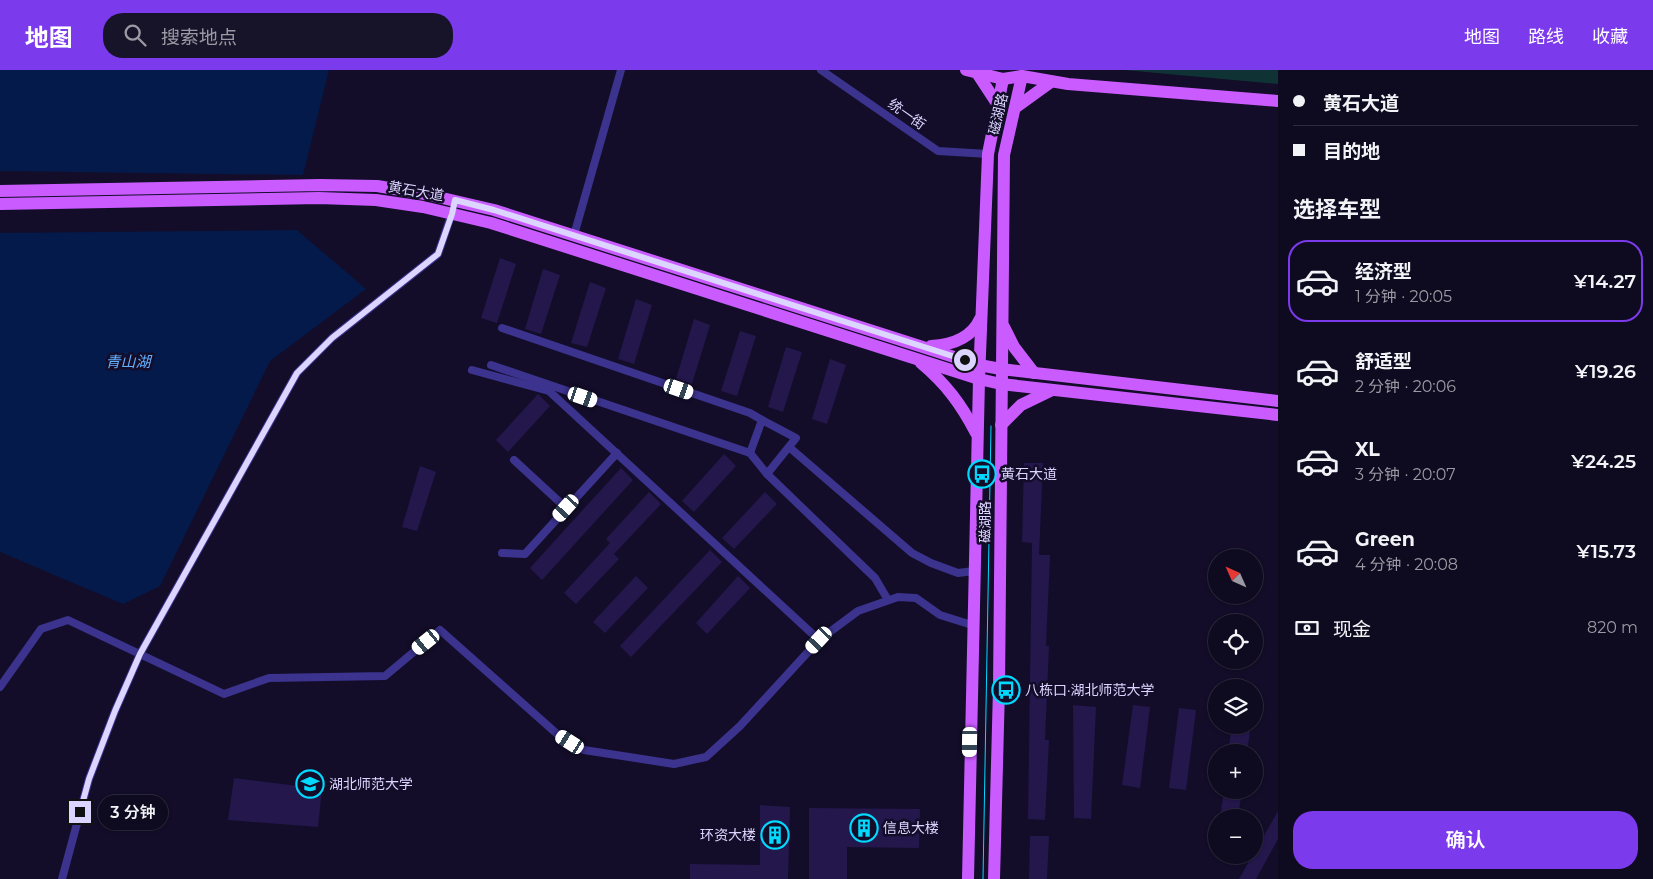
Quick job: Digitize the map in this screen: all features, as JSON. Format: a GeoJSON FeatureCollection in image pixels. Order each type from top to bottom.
{"type":"FeatureCollection","features":[{"type":"Feature","properties":{"kind":"main road"},"geometry":{"type":"LineString","coordinates":[[972,71],[1012,75],[1051,82],[1278,101]]}},
{"type":"Feature","properties":{"kind":"main road"},"geometry":{"type":"LineString","coordinates":[[972,71],[998,105]]}},
{"type":"Feature","properties":{"kind":"main road","name":"磁湖路"},"geometry":{"type":"LineString","coordinates":[[968,879],[979,365],[988,154],[998,105],[1012,75]]}},
{"type":"Feature","properties":{"kind":"main road","name":"磁湖路"},"geometry":{"type":"LineString","coordinates":[[994,879],[999,688],[1004,155],[1015,108],[1012,75]]}},
{"type":"Feature","properties":{"kind":"main road"},"geometry":{"type":"LineString","coordinates":[[1015,108],[1051,82]]}},
{"type":"Feature","properties":{"kind":"main road","name":"黄石大道"},"geometry":{"type":"LineString","coordinates":[[0,191],[320,185],[377,186],[455,200],[494,210],[979,365],[1278,401]]}},
{"type":"Feature","properties":{"kind":"main road","name":"黄石大道"},"geometry":{"type":"LineString","coordinates":[[0,204],[376,200],[452,214],[500,226],[979,379],[1001,384],[1278,415]]}},
{"type":"Feature","properties":{"kind":"main road"},"geometry":{"type":"LineString","coordinates":[[922,346],[947,345],[962,338],[975,329],[982,314]]}},
{"type":"Feature","properties":{"kind":"main road"},"geometry":{"type":"LineString","coordinates":[[1002,324],[1014,347],[1034,373]]}},
{"type":"Feature","properties":{"kind":"main road"},"geometry":{"type":"LineString","coordinates":[[917,360],[943,382],[965,411],[978,435]]}},
{"type":"Feature","properties":{"kind":"main road"},"geometry":{"type":"LineString","coordinates":[[1001,424],[1021,405],[1054,390]]}},
{"type":"Feature","properties":{"kind":"street"},"geometry":{"type":"LineString","coordinates":[[574,235],[621,70]]}},
{"type":"Feature","properties":{"kind":"street","name":"统一街"},"geometry":{"type":"LineString","coordinates":[[821,70],[938,151],[988,154]]}},
{"type":"Feature","properties":{"kind":"street"},"geometry":{"type":"LineString","coordinates":[[62,879],[89,779],[115,711],[140,654],[297,373],[332,338],[438,254],[455,200]]}},
{"type":"Feature","properties":{"kind":"street"},"geometry":{"type":"LineString","coordinates":[[502,328],[750,413],[796,438],[768,474]]}},
{"type":"Feature","properties":{"kind":"street"},"geometry":{"type":"LineString","coordinates":[[491,365],[750,453],[768,474],[875,578],[888,600]]}},
{"type":"Feature","properties":{"kind":"street"},"geometry":{"type":"LineString","coordinates":[[472,370],[537,386],[549,391],[819,640]]}},
{"type":"Feature","properties":{"kind":"street"},"geometry":{"type":"LineString","coordinates":[[750,453],[762,420]]}},
{"type":"Feature","properties":{"kind":"street"},"geometry":{"type":"LineString","coordinates":[[789,446],[912,553],[931,563],[958,573],[974,571]]}},
{"type":"Feature","properties":{"kind":"street"},"geometry":{"type":"LineString","coordinates":[[502,553],[525,554],[617,453]]}},
{"type":"Feature","properties":{"kind":"street"},"geometry":{"type":"LineString","coordinates":[[514,460],[566,508]]}},
{"type":"Feature","properties":{"kind":"street"},"geometry":{"type":"LineString","coordinates":[[0,687],[41,629],[68,620],[224,694],[269,678],[385,676],[440,630],[556,733],[584,750],[674,764],[706,758],[740,726],[819,640],[858,612],[898,597],[916,598],[940,615],[972,625]]}},
{"type":"Feature","properties":{"kind":"green space"},"geometry":{"type":"Polygon","coordinates":[[[1124,70],[1278,70],[1278,84],[1124,70]]]}},
{"type":"Feature","properties":{"kind":"water"},"geometry":{"type":"Polygon","coordinates":[[[0,70],[329,70],[303,175],[0,171],[0,70]]]}},
{"type":"Feature","properties":{"kind":"water","name":"青山湖"},"geometry":{"type":"Polygon","coordinates":[[[297,230],[366,289],[270,361],[160,586],[123,604],[0,552],[0,233],[297,230]]]}},
{"type":"Feature","properties":{"kind":"building"},"geometry":{"type":"Polygon","coordinates":[[[500,258],[516,264],[497,323],[481,318],[500,258]]]}},
{"type":"Feature","properties":{"kind":"building"},"geometry":{"type":"Polygon","coordinates":[[[543,269],[560,275],[541,334],[525,329],[543,269]]]}},
{"type":"Feature","properties":{"kind":"building"},"geometry":{"type":"Polygon","coordinates":[[[590,282],[606,288],[587,347],[571,343],[590,282]]]}},
{"type":"Feature","properties":{"kind":"building"},"geometry":{"type":"Polygon","coordinates":[[[636,299],[652,305],[634,364],[618,359],[636,299]]]}},
{"type":"Feature","properties":{"kind":"building"},"geometry":{"type":"Polygon","coordinates":[[[694,319],[710,325],[692,384],[676,379],[694,319]]]}},
{"type":"Feature","properties":{"kind":"building"},"geometry":{"type":"Polygon","coordinates":[[[740,331],[756,336],[737,396],[721,391],[740,331]]]}},
{"type":"Feature","properties":{"kind":"building"},"geometry":{"type":"Polygon","coordinates":[[[786,347],[802,352],[783,412],[768,407],[786,347]]]}},
{"type":"Feature","properties":{"kind":"building"},"geometry":{"type":"Polygon","coordinates":[[[830,359],[846,365],[827,424],[812,419],[830,359]]]}},
{"type":"Feature","properties":{"kind":"building"},"geometry":{"type":"Polygon","coordinates":[[[538,394],[550,406],[508,452],[496,440],[538,394]]]}},
{"type":"Feature","properties":{"kind":"building"},"geometry":{"type":"Polygon","coordinates":[[[724,454],[736,466],[694,512],[682,501],[724,454]]]}},
{"type":"Feature","properties":{"kind":"building"},"geometry":{"type":"Polygon","coordinates":[[[1024,463],[1043,463],[1039,555],[1050,555],[1046,646],[1049,646],[1045,740],[1049,740],[1045,820],[1028,819],[1032,543],[1022,542],[1024,463]]]}},
{"type":"Feature","properties":{"kind":"building"},"geometry":{"type":"Polygon","coordinates":[[[420,466],[436,472],[417,531],[402,527],[420,466]]]}},
{"type":"Feature","properties":{"kind":"building"},"geometry":{"type":"Polygon","coordinates":[[[621,468],[633,480],[542,580],[530,568],[621,468]]]}},
{"type":"Feature","properties":{"kind":"building"},"geometry":{"type":"Polygon","coordinates":[[[649,492],[661,504],[614,554],[619,559],[576,604],[564,593],[610,543],[606,539],[649,492]]]}},
{"type":"Feature","properties":{"kind":"building"},"geometry":{"type":"Polygon","coordinates":[[[765,492],[777,504],[734,549],[722,538],[765,492]]]}},
{"type":"Feature","properties":{"kind":"building"},"geometry":{"type":"Polygon","coordinates":[[[710,550],[722,562],[631,657],[620,646],[710,550]]]}},
{"type":"Feature","properties":{"kind":"building"},"geometry":{"type":"Polygon","coordinates":[[[636,576],[648,588],[605,633],[593,622],[636,576]]]}},
{"type":"Feature","properties":{"kind":"building"},"geometry":{"type":"Polygon","coordinates":[[[738,576],[750,588],[707,634],[696,623],[738,576]]]}},
{"type":"Feature","properties":{"kind":"building"},"geometry":{"type":"Polygon","coordinates":[[[1073,705],[1096,707],[1091,819],[1074,818],[1073,705]]]}},
{"type":"Feature","properties":{"kind":"building"},"geometry":{"type":"Polygon","coordinates":[[[1133,705],[1150,707],[1140,788],[1122,785],[1133,705]]]}},
{"type":"Feature","properties":{"kind":"building"},"geometry":{"type":"Polygon","coordinates":[[[1179,708],[1196,710],[1186,790],[1169,788],[1179,708]]]}},
{"type":"Feature","properties":{"kind":"building"},"geometry":{"type":"Polygon","coordinates":[[[1231,734],[1250,734],[1248,744],[1229,744],[1231,734]]]}},
{"type":"Feature","properties":{"kind":"building"},"geometry":{"type":"Polygon","coordinates":[[[234,778],[322,789],[318,827],[228,820],[234,778]]]}},
{"type":"Feature","properties":{"kind":"building"},"geometry":{"type":"Polygon","coordinates":[[[1223,799],[1241,799],[1239,809],[1221,809],[1223,799]]]}},
{"type":"Feature","properties":{"kind":"building","name":"环资大楼"},"geometry":{"type":"Polygon","coordinates":[[[760,805],[790,807],[788,879],[690,879],[690,864],[760,865],[760,805]]]}},
{"type":"Feature","properties":{"kind":"building","name":"信息大楼"},"geometry":{"type":"Polygon","coordinates":[[[809,808],[920,809],[919,848],[847,847],[847,879],[809,879],[809,808]]]}},
{"type":"Feature","properties":{"kind":"building"},"geometry":{"type":"Polygon","coordinates":[[[1278,811],[1278,839],[1256,879],[1239,879],[1248,864],[1263,864],[1263,837],[1278,811]]]}},
{"type":"Feature","properties":{"kind":"building"},"geometry":{"type":"Polygon","coordinates":[[[1030,836],[1049,836],[1047,879],[1029,879],[1030,836]]]}},
{"type":"Feature","properties":{"kind":"tram line"},"geometry":{"type":"LineString","coordinates":[[983,879],[991,426]]}},
{"type":"Feature","properties":{"kind":"place","name":"黄石大道"},"geometry":{"type":"Point","coordinates":[982,474]}},
{"type":"Feature","properties":{"kind":"place","name":"八栋口·湖北师范大学"},"geometry":{"type":"Point","coordinates":[1006,690]}},
{"type":"Feature","properties":{"kind":"place","name":"湖北师范大学"},"geometry":{"type":"Point","coordinates":[310,784]}},
{"type":"Feature","properties":{"kind":"place","name":"信息大楼"},"geometry":{"type":"Point","coordinates":[864,828]}},
{"type":"Feature","properties":{"kind":"place","name":"环资大楼"},"geometry":{"type":"Point","coordinates":[775,835]}},
{"type":"Feature","properties":{"kind":"route"},"geometry":{"type":"LineString","coordinates":[[80,812],[89,779],[115,711],[140,654],[297,373],[332,338],[438,254],[455,200],[494,210],[965,360]]}}]}
